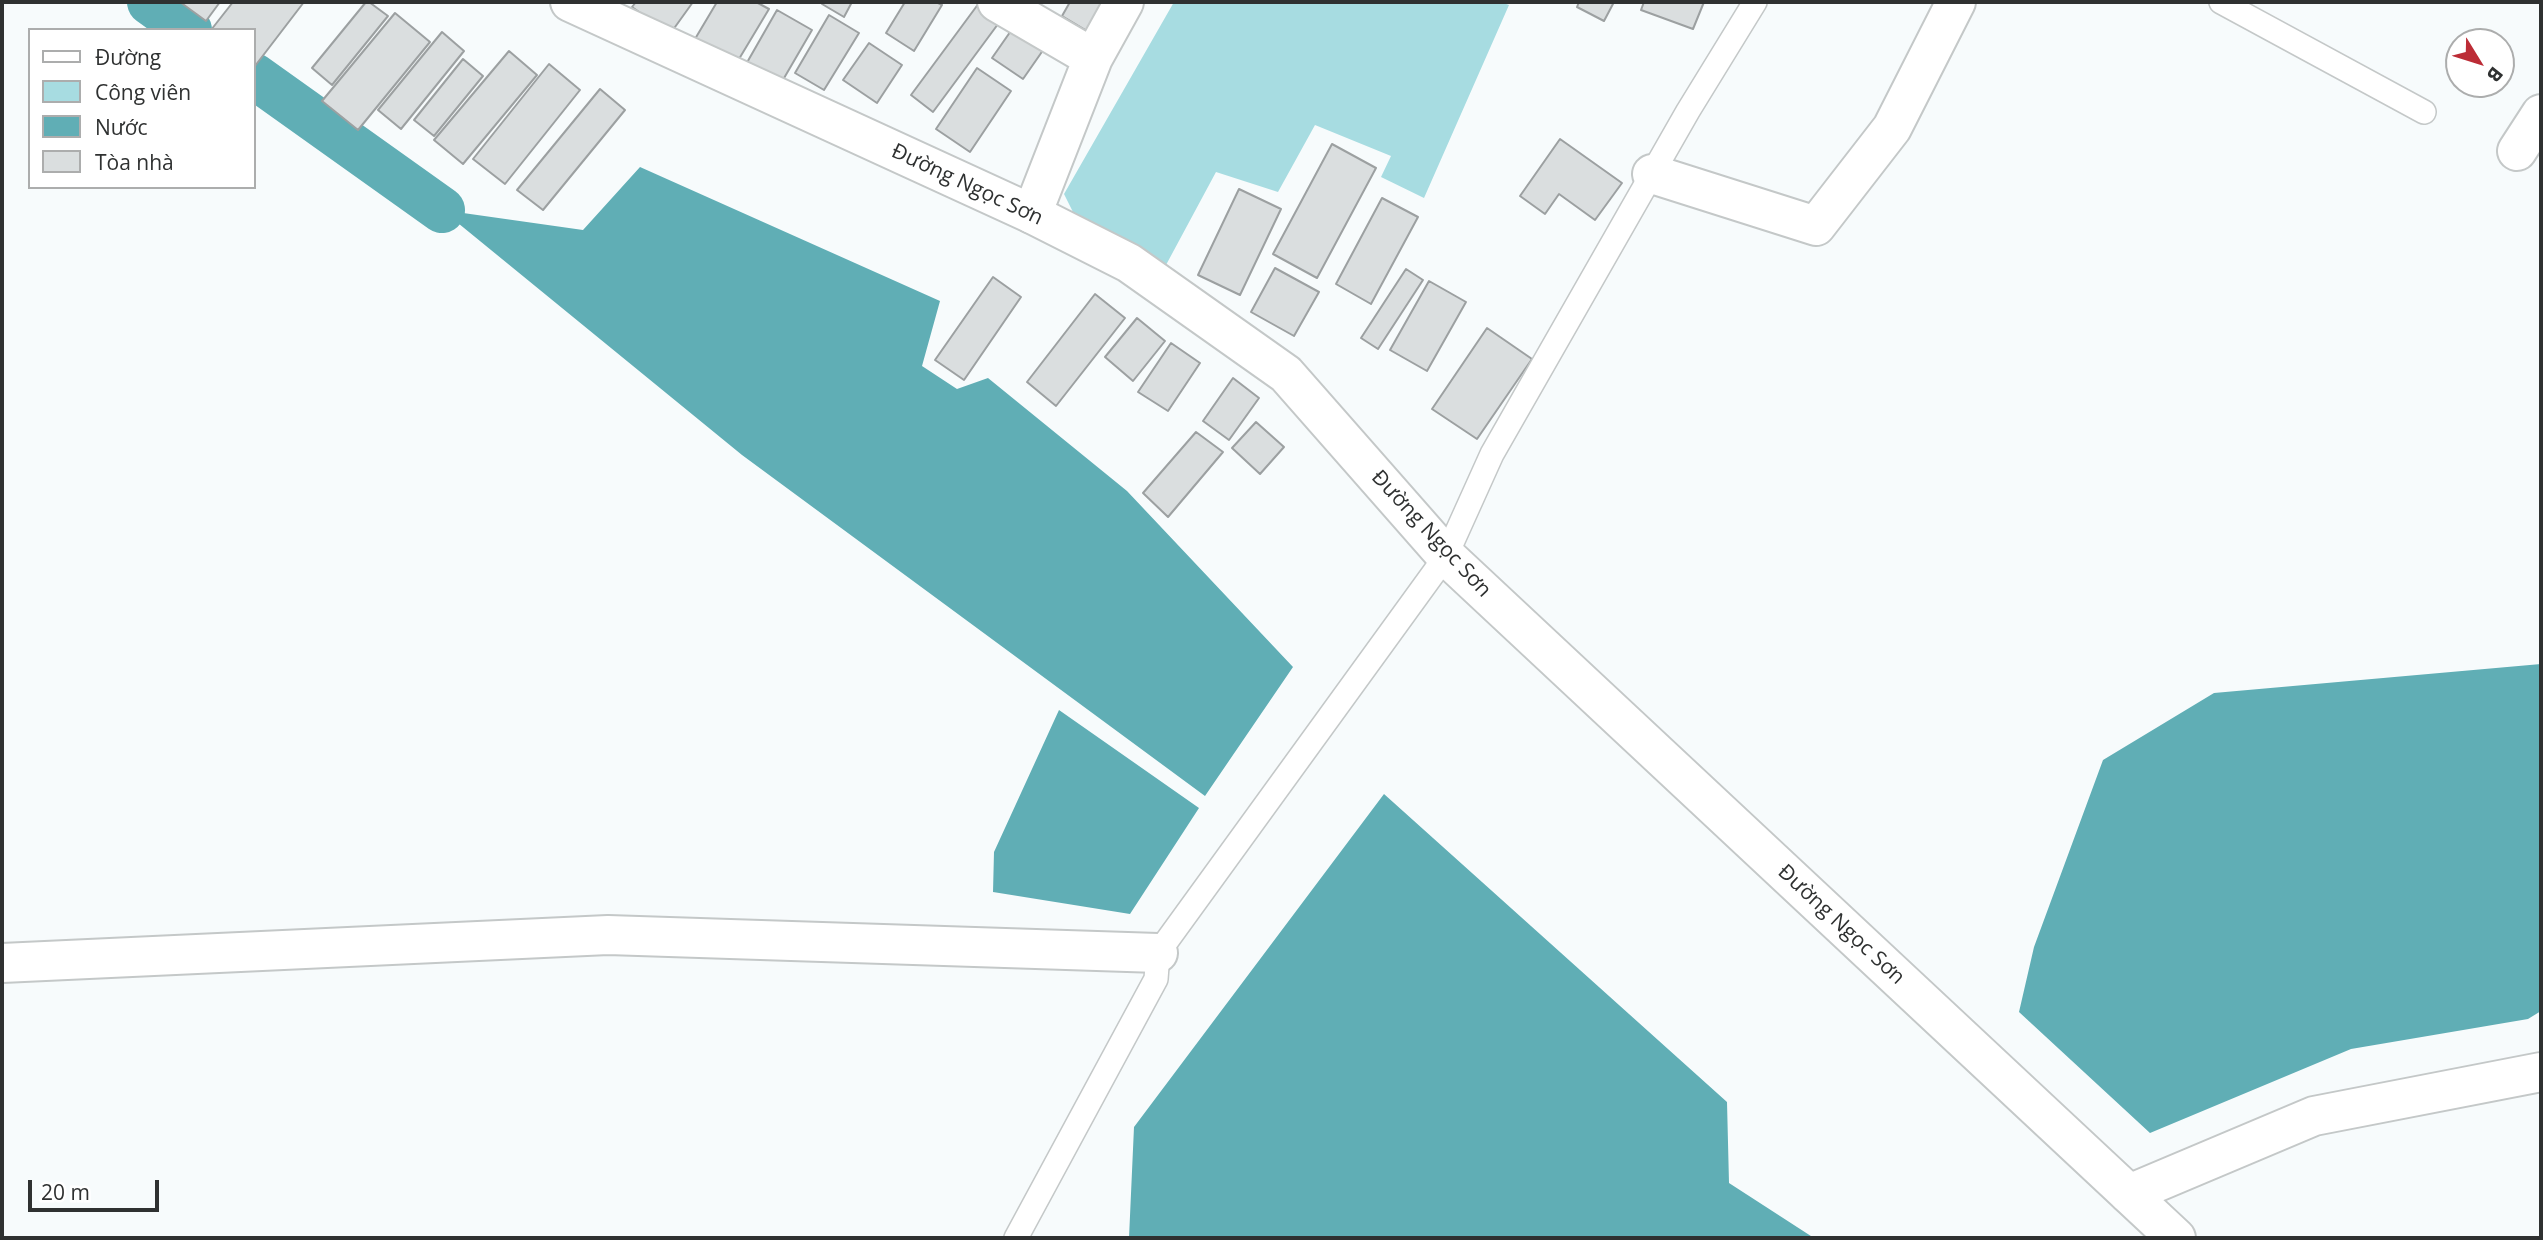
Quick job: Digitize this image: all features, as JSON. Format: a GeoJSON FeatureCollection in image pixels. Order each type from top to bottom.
{"type":"FeatureCollection","features":[{"type":"Feature","properties":{"kind":"street","name":"Đường Ngọc Sơn"},"geometry":{"type":"LineString","coordinates":[[570,2],[1032,214],[1129,263],[1286,374],[1446,556],[2176,1238]]}},
{"type":"Feature","properties":{"kind":"street"},"geometry":{"type":"LineString","coordinates":[[997,2],[1093,58]]}},
{"type":"Feature","properties":{"kind":"street"},"geometry":{"type":"LineString","coordinates":[[1032,214],[1093,58],[1124,2]]}},
{"type":"Feature","properties":{"kind":"street"},"geometry":{"type":"LineString","coordinates":[[1652,174],[1816,226],[1892,128],[1956,2]]}},
{"type":"Feature","properties":{"kind":"street"},"geometry":{"type":"LineString","coordinates":[[2517,151],[2541,114]]}},
{"type":"Feature","properties":{"kind":"street"},"geometry":{"type":"LineString","coordinates":[[2,963],[608,935],[1158,953]]}},
{"type":"Feature","properties":{"kind":"street"},"geometry":{"type":"LineString","coordinates":[[2129,1194],[2314,1116],[2541,1072]]}},
{"type":"Feature","properties":{"kind":"lane"},"geometry":{"type":"LineString","coordinates":[[1016,1238],[1156,979],[1158,953],[1446,556],[1492,454],[1652,174],[1755,2]]}},
{"type":"Feature","properties":{"kind":"lane"},"geometry":{"type":"LineString","coordinates":[[2221,2],[2424,112]]}},
{"type":"Feature","properties":{"kind":"green space"},"geometry":{"type":"Polygon","coordinates":[[[1174,2],[1501,2],[1509,5],[1424,198],[1381,177],[1391,156],[1315,125],[1278,192],[1216,172],[1166,265],[1075,216],[1064,194],[1174,2]]]}},
{"type":"Feature","properties":{"kind":"water"},"geometry":{"type":"Polygon","coordinates":[[[640,167],[940,301],[922,366],[957,389],[988,378],[1127,491],[1293,667],[1205,796],[742,455],[442,210],[583,230],[640,167]]]}},
{"type":"Feature","properties":{"kind":"water"},"geometry":{"type":"Polygon","coordinates":[[[2541,664],[2541,1011],[2528,1019],[2351,1049],[2150,1133],[2019,1012],[2034,947],[2103,760],[2214,693],[2541,664]]]}},
{"type":"Feature","properties":{"kind":"water"},"geometry":{"type":"Polygon","coordinates":[[[1059,710],[1199,808],[1130,914],[993,892],[994,852],[1059,710]]]}},
{"type":"Feature","properties":{"kind":"water"},"geometry":{"type":"Polygon","coordinates":[[[1384,794],[1727,1102],[1729,1183],[1814,1238],[1129,1238],[1134,1127],[1384,794]]]}},
{"type":"Feature","properties":{"kind":"building"},"geometry":{"type":"Polygon","coordinates":[[[180,2],[220,2],[206,21],[180,2]]]}},
{"type":"Feature","properties":{"kind":"building"},"geometry":{"type":"Polygon","coordinates":[[[233,2],[304,2],[256,65],[256,28],[213,28],[233,2]]]}},
{"type":"Feature","properties":{"kind":"building"},"geometry":{"type":"Polygon","coordinates":[[[366,2],[388,16],[332,85],[312,68],[366,2]]]}},
{"type":"Feature","properties":{"kind":"building"},"geometry":{"type":"Polygon","coordinates":[[[636,2],[693,2],[670,34],[632,7],[636,2]]]}},
{"type":"Feature","properties":{"kind":"building"},"geometry":{"type":"Polygon","coordinates":[[[717,2],[756,2],[769,9],[733,69],[692,44],[717,2]]]}},
{"type":"Feature","properties":{"kind":"building"},"geometry":{"type":"Polygon","coordinates":[[[852,2],[844,17],[822,4],[852,2]]]}},
{"type":"Feature","properties":{"kind":"building"},"geometry":{"type":"Polygon","coordinates":[[[905,2],[936,2],[942,5],[914,51],[886,33],[905,2]]]}},
{"type":"Feature","properties":{"kind":"building"},"geometry":{"type":"Polygon","coordinates":[[[1070,2],[1111,2],[1092,34],[1062,16],[1070,2]]]}},
{"type":"Feature","properties":{"kind":"building"},"geometry":{"type":"Polygon","coordinates":[[[1579,2],[1614,2],[1604,21],[1577,7],[1579,2]]]}},
{"type":"Feature","properties":{"kind":"building"},"geometry":{"type":"Polygon","coordinates":[[[1644,2],[1704,2],[1693,29],[1641,10],[1644,2]]]}},
{"type":"Feature","properties":{"kind":"building"},"geometry":{"type":"Polygon","coordinates":[[[979,3],[1001,20],[933,112],[911,95],[979,3]]]}},
{"type":"Feature","properties":{"kind":"building"},"geometry":{"type":"Polygon","coordinates":[[[777,10],[812,30],[780,85],[745,66],[777,10]]]}},
{"type":"Feature","properties":{"kind":"building"},"geometry":{"type":"Polygon","coordinates":[[[395,13],[430,42],[358,130],[322,101],[395,13]]]}},
{"type":"Feature","properties":{"kind":"building"},"geometry":{"type":"Polygon","coordinates":[[[829,15],[859,33],[824,90],[795,73],[829,15]]]}},
{"type":"Feature","properties":{"kind":"building"},"geometry":{"type":"Polygon","coordinates":[[[1015,25],[1046,46],[1023,79],[992,58],[1015,25]]]}},
{"type":"Feature","properties":{"kind":"building"},"geometry":{"type":"Polygon","coordinates":[[[442,32],[464,51],[401,129],[378,110],[442,32]]]}},
{"type":"Feature","properties":{"kind":"building"},"geometry":{"type":"Polygon","coordinates":[[[869,43],[902,65],[877,103],[843,80],[869,43]]]}},
{"type":"Feature","properties":{"kind":"building"},"geometry":{"type":"Polygon","coordinates":[[[509,51],[537,75],[463,164],[434,140],[509,51]]]}},
{"type":"Feature","properties":{"kind":"building"},"geometry":{"type":"Polygon","coordinates":[[[463,59],[483,76],[434,136],[414,120],[463,59]]]}},
{"type":"Feature","properties":{"kind":"building"},"geometry":{"type":"Polygon","coordinates":[[[549,64],[580,90],[505,184],[473,159],[549,64]]]}},
{"type":"Feature","properties":{"kind":"building"},"geometry":{"type":"Polygon","coordinates":[[[977,68],[1011,91],[970,152],[936,129],[977,68]]]}},
{"type":"Feature","properties":{"kind":"building"},"geometry":{"type":"Polygon","coordinates":[[[600,89],[625,110],[543,210],[517,190],[600,89]]]}},
{"type":"Feature","properties":{"kind":"building"},"geometry":{"type":"Polygon","coordinates":[[[1560,139],[1622,183],[1595,220],[1559,194],[1545,214],[1520,196],[1560,139]]]}},
{"type":"Feature","properties":{"kind":"building"},"geometry":{"type":"Polygon","coordinates":[[[1332,144],[1376,168],[1317,278],[1273,254],[1332,144]]]}},
{"type":"Feature","properties":{"kind":"building"},"geometry":{"type":"Polygon","coordinates":[[[1239,189],[1281,209],[1240,295],[1198,275],[1239,189]]]}},
{"type":"Feature","properties":{"kind":"building"},"geometry":{"type":"Polygon","coordinates":[[[1382,198],[1418,217],[1371,304],[1336,284],[1382,198]]]}},
{"type":"Feature","properties":{"kind":"building"},"geometry":{"type":"Polygon","coordinates":[[[1275,268],[1319,292],[1294,336],[1251,312],[1275,268]]]}},
{"type":"Feature","properties":{"kind":"building"},"geometry":{"type":"Polygon","coordinates":[[[1406,269],[1423,280],[1378,349],[1361,338],[1406,269]]]}},
{"type":"Feature","properties":{"kind":"building"},"geometry":{"type":"Polygon","coordinates":[[[993,277],[1021,297],[964,380],[935,360],[993,277]]]}},
{"type":"Feature","properties":{"kind":"building"},"geometry":{"type":"Polygon","coordinates":[[[1429,281],[1466,302],[1427,371],[1390,350],[1429,281]]]}},
{"type":"Feature","properties":{"kind":"building"},"geometry":{"type":"Polygon","coordinates":[[[1095,294],[1125,318],[1056,406],[1027,382],[1095,294]]]}},
{"type":"Feature","properties":{"kind":"building"},"geometry":{"type":"Polygon","coordinates":[[[1137,318],[1165,341],[1133,381],[1105,357],[1137,318]]]}},
{"type":"Feature","properties":{"kind":"building"},"geometry":{"type":"Polygon","coordinates":[[[1487,328],[1532,359],[1477,439],[1432,409],[1487,328]]]}},
{"type":"Feature","properties":{"kind":"building"},"geometry":{"type":"Polygon","coordinates":[[[1171,343],[1200,363],[1168,411],[1138,392],[1171,343]]]}},
{"type":"Feature","properties":{"kind":"building"},"geometry":{"type":"Polygon","coordinates":[[[1233,378],[1259,398],[1229,440],[1203,421],[1233,378]]]}},
{"type":"Feature","properties":{"kind":"building"},"geometry":{"type":"Polygon","coordinates":[[[1256,422],[1284,447],[1260,474],[1232,448],[1256,422]]]}},
{"type":"Feature","properties":{"kind":"building"},"geometry":{"type":"Polygon","coordinates":[[[1196,432],[1223,452],[1168,517],[1143,493],[1196,432]]]}},
{"type":"Feature","properties":{"kind":"waterway"},"geometry":{"type":"LineString","coordinates":[[150,2],[186,28]]}},
{"type":"Feature","properties":{"kind":"waterway"},"geometry":{"type":"LineString","coordinates":[[256,77],[442,210]]}}]}
